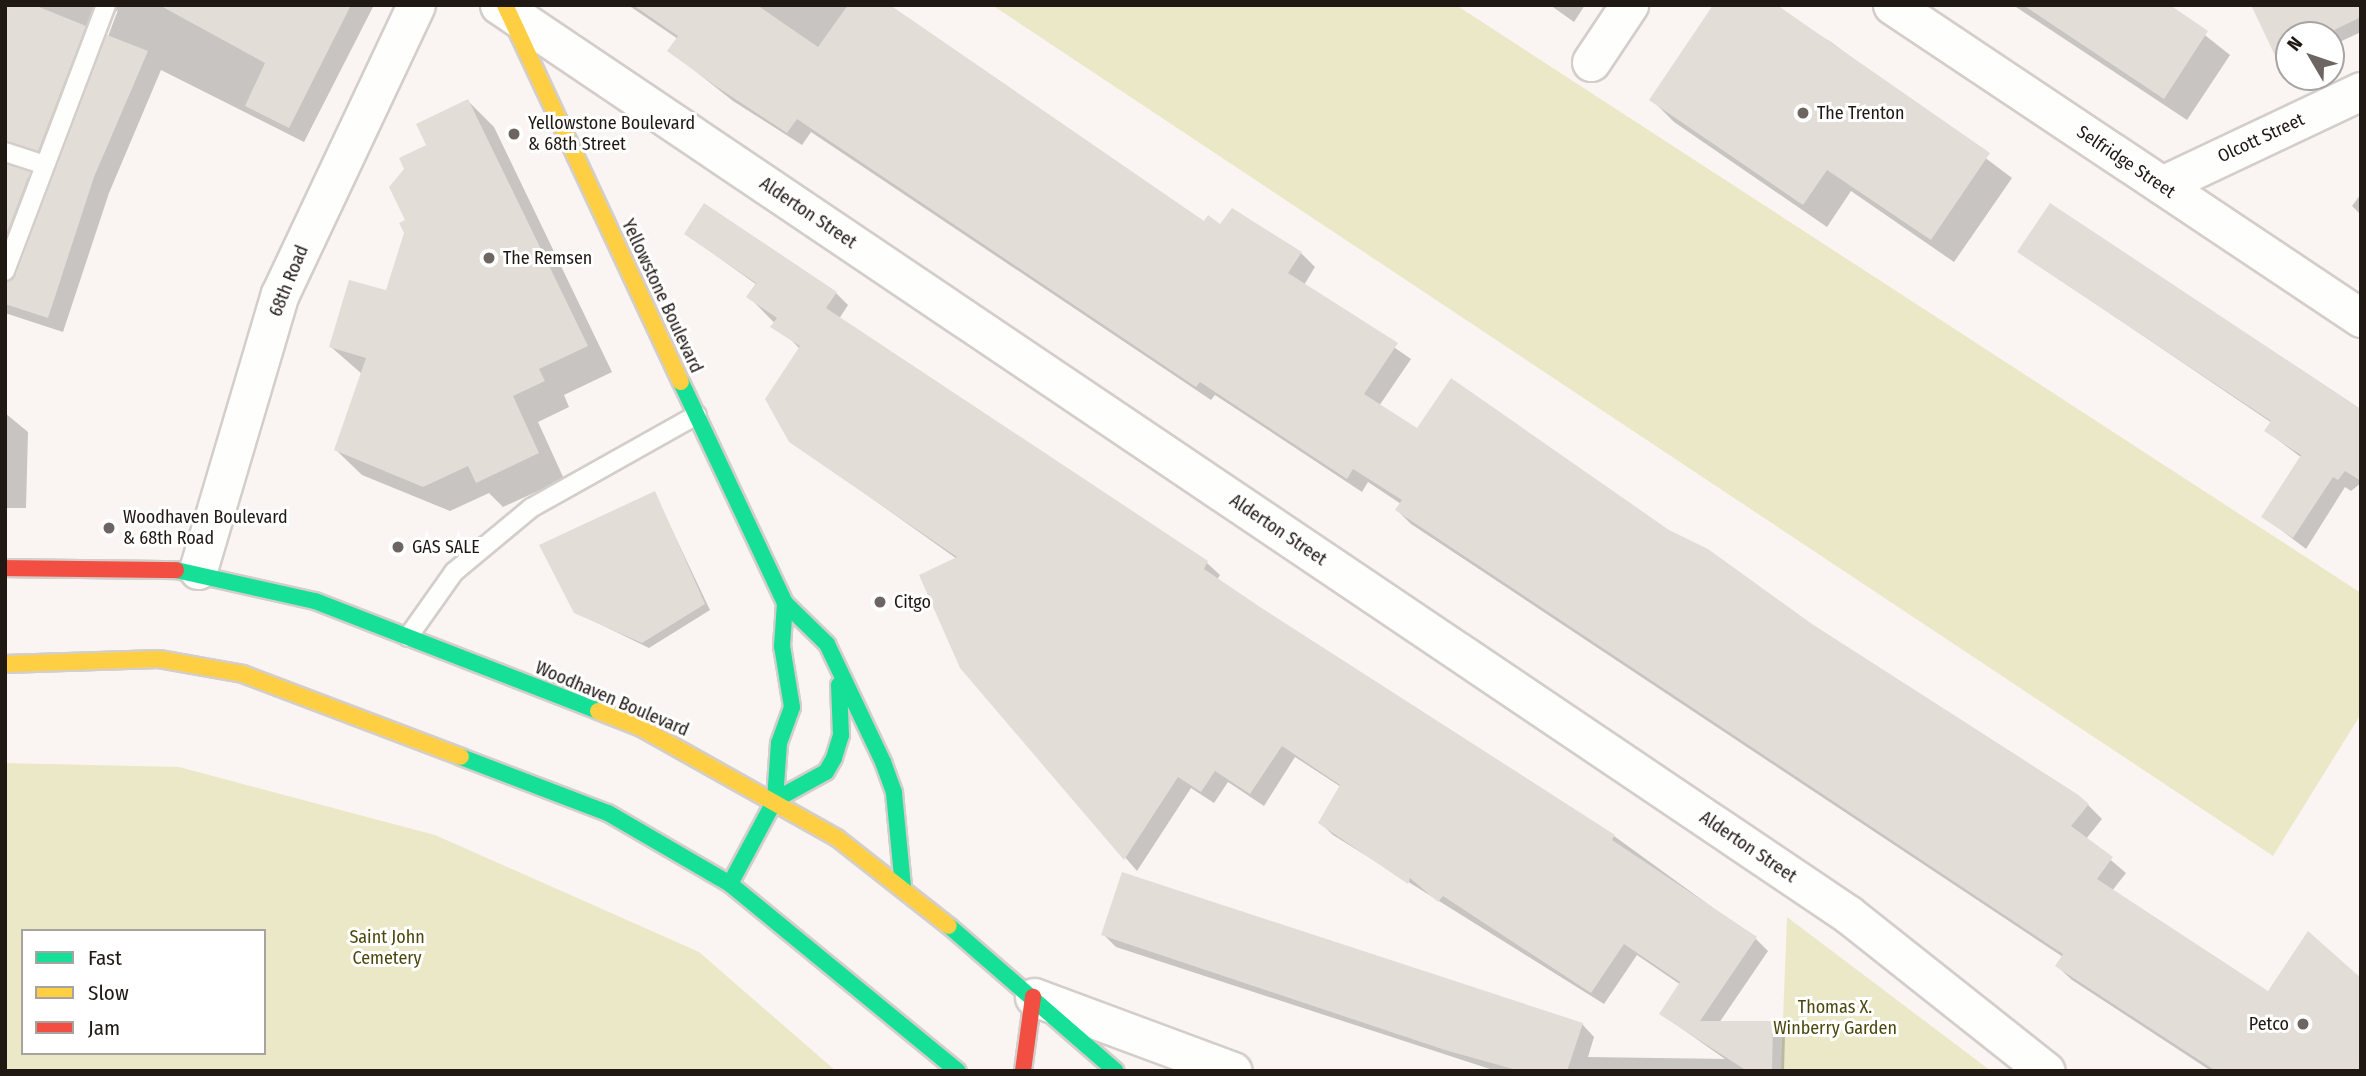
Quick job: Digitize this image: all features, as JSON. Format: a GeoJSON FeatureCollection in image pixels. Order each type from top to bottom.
{"type":"FeatureCollection","features":[{"type":"Feature","properties":{"kind":"main road","name":"Yellowstone Boulevard"},"geometry":{"type":"LineString","coordinates":[[504,7],[785,603],[827,644],[838,666],[894,793],[903,886]]}},
{"type":"Feature","properties":{"kind":"main road","name":"Woodhaven Boulevard"},"geometry":{"type":"LineString","coordinates":[[5,568],[198,570],[315,601],[640,728],[775,800],[903,886],[1116,1071]]}},
{"type":"Feature","properties":{"kind":"main road","name":"Yellowstone Boulevard"},"geometry":{"type":"LineString","coordinates":[[730,884],[775,800],[779,743],[792,707],[782,646],[785,603]]}},
{"type":"Feature","properties":{"kind":"main road"},"geometry":{"type":"LineString","coordinates":[[5,664],[159,659],[243,674],[608,813],[730,884],[958,1071]]}},
{"type":"Feature","properties":{"kind":"main road","name":"Yellowstone Boulevard"},"geometry":{"type":"LineString","coordinates":[[775,800],[826,772],[834,758],[841,735],[838,666]]}},
{"type":"Feature","properties":{"kind":"main road"},"geometry":{"type":"LineString","coordinates":[[1023,1071],[1034,997]]}},
{"type":"Feature","properties":{"kind":"street","name":"68th Road"},"geometry":{"type":"LineString","coordinates":[[198,570],[280,294],[416,5]]}},
{"type":"Feature","properties":{"kind":"street"},"geometry":{"type":"LineString","coordinates":[[1591,62],[1629,5]]}},
{"type":"Feature","properties":{"kind":"street","name":"Selfridge Street"},"geometry":{"type":"LineString","coordinates":[[1892,5],[2361,318]]}},
{"type":"Feature","properties":{"kind":"street","name":"Alderton Street"},"geometry":{"type":"LineString","coordinates":[[504,7],[1849,915],[2046,1071]]}},
{"type":"Feature","properties":{"kind":"street","name":"Olcott Street"},"geometry":{"type":"LineString","coordinates":[[2162,185],[2361,91]]}},
{"type":"Feature","properties":{"kind":"street"},"geometry":{"type":"LineString","coordinates":[[1034,997],[1233,1071]]}},
{"type":"Feature","properties":{"kind":"lane"},"geometry":{"type":"LineString","coordinates":[[5,271],[41,164],[106,5]]}},
{"type":"Feature","properties":{"kind":"lane"},"geometry":{"type":"LineString","coordinates":[[5,152],[41,164]]}},
{"type":"Feature","properties":{"kind":"lane"},"geometry":{"type":"LineString","coordinates":[[408,637],[454,572],[531,508],[697,415]]}},
{"type":"Feature","properties":{"kind":"green space"},"geometry":{"type":"Polygon","coordinates":[[[992,5],[1456,5],[2361,593],[2361,714],[2273,856],[992,5]]]}},
{"type":"Feature","properties":{"kind":"green space","name":"Saint John Cemetery"},"geometry":{"type":"Polygon","coordinates":[[[5,763],[179,767],[435,835],[699,952],[836,1071],[5,1071],[5,763]]]}},
{"type":"Feature","properties":{"kind":"green space","name":"Thomas X. Winberry Garden"},"geometry":{"type":"Polygon","coordinates":[[[1787,917],[1991,1071],[1781,1071],[1787,917]]]}},
{"type":"Feature","properties":{"kind":"building"},"geometry":{"type":"Polygon","coordinates":[[[5,5],[34,5],[86,26],[38,151],[5,141],[5,5]]]}},
{"type":"Feature","properties":{"kind":"building"},"geometry":{"type":"Polygon","coordinates":[[[159,5],[351,5],[289,128],[245,106],[265,63],[159,5]]]}},
{"type":"Feature","properties":{"kind":"building"},"geometry":{"type":"Polygon","coordinates":[[[633,5],[757,5],[818,47],[848,5],[890,5],[1204,221],[1208,215],[1220,224],[1232,208],[1302,252],[1288,273],[1398,343],[1364,394],[1417,428],[1451,378],[1669,530],[1708,549],[1812,624],[2077,794],[2089,804],[2071,826],[2113,857],[2097,879],[2268,991],[2308,931],[2361,978],[2361,1071],[2216,1071],[2055,966],[2063,954],[1395,510],[1402,500],[1353,469],[1347,479],[1200,382],[1196,387],[797,119],[787,133],[717,87],[667,51],[678,36],[633,5]]]}},
{"type":"Feature","properties":{"kind":"building","name":"The Trenton"},"geometry":{"type":"Polygon","coordinates":[[[1713,5],[1777,5],[1990,153],[1931,240],[1827,170],[1803,205],[1649,100],[1713,5]]]}},
{"type":"Feature","properties":{"kind":"building"},"geometry":{"type":"Polygon","coordinates":[[[2023,5],[2170,5],[2208,31],[2164,99],[2023,5]]]}},
{"type":"Feature","properties":{"kind":"building"},"geometry":{"type":"Polygon","coordinates":[[[2251,5],[2361,5],[2361,17],[2345,25],[2345,21],[2275,21],[2275,56],[2251,5]]]}},
{"type":"Feature","properties":{"kind":"building"},"geometry":{"type":"Polygon","coordinates":[[[107,35],[148,51],[94,177],[48,318],[5,304],[5,282],[16,275],[107,35]]]}},
{"type":"Feature","properties":{"kind":"building"},"geometry":{"type":"Polygon","coordinates":[[[468,99],[588,346],[539,369],[545,381],[513,396],[539,453],[476,483],[468,466],[423,487],[334,450],[366,358],[329,347],[349,280],[386,290],[404,233],[399,223],[405,220],[389,187],[404,169],[399,158],[426,145],[416,124],[468,99]]]}},
{"type":"Feature","properties":{"kind":"building"},"geometry":{"type":"Polygon","coordinates":[[[5,164],[30,172],[5,238],[5,164]]]}},
{"type":"Feature","properties":{"kind":"building"},"geometry":{"type":"Polygon","coordinates":[[[704,203],[837,292],[826,308],[1208,561],[1204,569],[1260,607],[1615,835],[1612,840],[1757,937],[1700,1021],[1773,1021],[1772,1071],[1747,1071],[1659,1014],[1680,982],[1624,944],[1591,993],[1443,896],[1438,902],[1410,878],[1408,884],[1318,823],[1340,785],[1282,746],[1250,794],[1215,771],[1201,792],[1178,777],[1124,860],[960,668],[919,575],[957,557],[789,442],[765,399],[800,346],[770,327],[777,318],[746,297],[756,283],[684,234],[704,203]]]}},
{"type":"Feature","properties":{"kind":"building"},"geometry":{"type":"Polygon","coordinates":[[[2050,203],[2361,409],[2361,481],[2345,471],[2338,480],[2333,477],[2293,538],[2261,517],[2301,455],[2264,431],[2271,421],[2017,252],[2050,203]]]}},
{"type":"Feature","properties":{"kind":"building"},"geometry":{"type":"Polygon","coordinates":[[[655,491],[705,604],[642,643],[574,613],[539,545],[655,491]]]}},
{"type":"Feature","properties":{"kind":"building"},"geometry":{"type":"Polygon","coordinates":[[[1122,872],[1583,1023],[1567,1071],[1520,1071],[1445,1050],[1101,935],[1122,872]]]}},
{"type":"Feature","properties":{"kind":"traffic: fast"},"geometry":{"type":"LineString","coordinates":[[681,382],[785,603],[827,644],[883,762],[894,793],[903,886]]}},
{"type":"Feature","properties":{"kind":"traffic: fast"},"geometry":{"type":"LineString","coordinates":[[176,570],[315,601],[598,711]]}},
{"type":"Feature","properties":{"kind":"traffic: fast"},"geometry":{"type":"LineString","coordinates":[[730,884],[775,800],[779,743],[792,707],[782,646],[785,603]]}},
{"type":"Feature","properties":{"kind":"traffic: fast"},"geometry":{"type":"LineString","coordinates":[[775,800],[826,772],[834,758],[841,735],[839,685]]}},
{"type":"Feature","properties":{"kind":"traffic: fast"},"geometry":{"type":"LineString","coordinates":[[461,757],[608,813],[730,884],[958,1071]]}},
{"type":"Feature","properties":{"kind":"traffic: fast"},"geometry":{"type":"LineString","coordinates":[[949,926],[1116,1071]]}},
{"type":"Feature","properties":{"kind":"traffic: slow"},"geometry":{"type":"LineString","coordinates":[[505,5],[681,382]]}},
{"type":"Feature","properties":{"kind":"traffic: slow"},"geometry":{"type":"LineString","coordinates":[[5,664],[159,659],[243,674],[461,757]]}},
{"type":"Feature","properties":{"kind":"traffic: slow"},"geometry":{"type":"LineString","coordinates":[[598,711],[641,728],[837,838],[949,926]]}},
{"type":"Feature","properties":{"kind":"traffic: jam"},"geometry":{"type":"LineString","coordinates":[[5,568],[176,570]]}},
{"type":"Feature","properties":{"kind":"traffic: jam"},"geometry":{"type":"LineString","coordinates":[[1023,1071],[1033,997]]}},
{"type":"Feature","properties":{"kind":"place","name":"The Trenton"},"geometry":{"type":"Point","coordinates":[1803,113]}},
{"type":"Feature","properties":{"kind":"place","name":"Yellowstone Boulevard & 68th Street"},"geometry":{"type":"Point","coordinates":[514,134]}},
{"type":"Feature","properties":{"kind":"place","name":"The Remsen"},"geometry":{"type":"Point","coordinates":[489,258]}},
{"type":"Feature","properties":{"kind":"place","name":"Woodhaven Boulevard & 68th Road"},"geometry":{"type":"Point","coordinates":[109,528]}},
{"type":"Feature","properties":{"kind":"place","name":"GAS SALE"},"geometry":{"type":"Point","coordinates":[398,547]}},
{"type":"Feature","properties":{"kind":"place","name":"Citgo"},"geometry":{"type":"Point","coordinates":[880,602]}},
{"type":"Feature","properties":{"kind":"place","name":"Petco"},"geometry":{"type":"Point","coordinates":[2303,1024]}}]}
